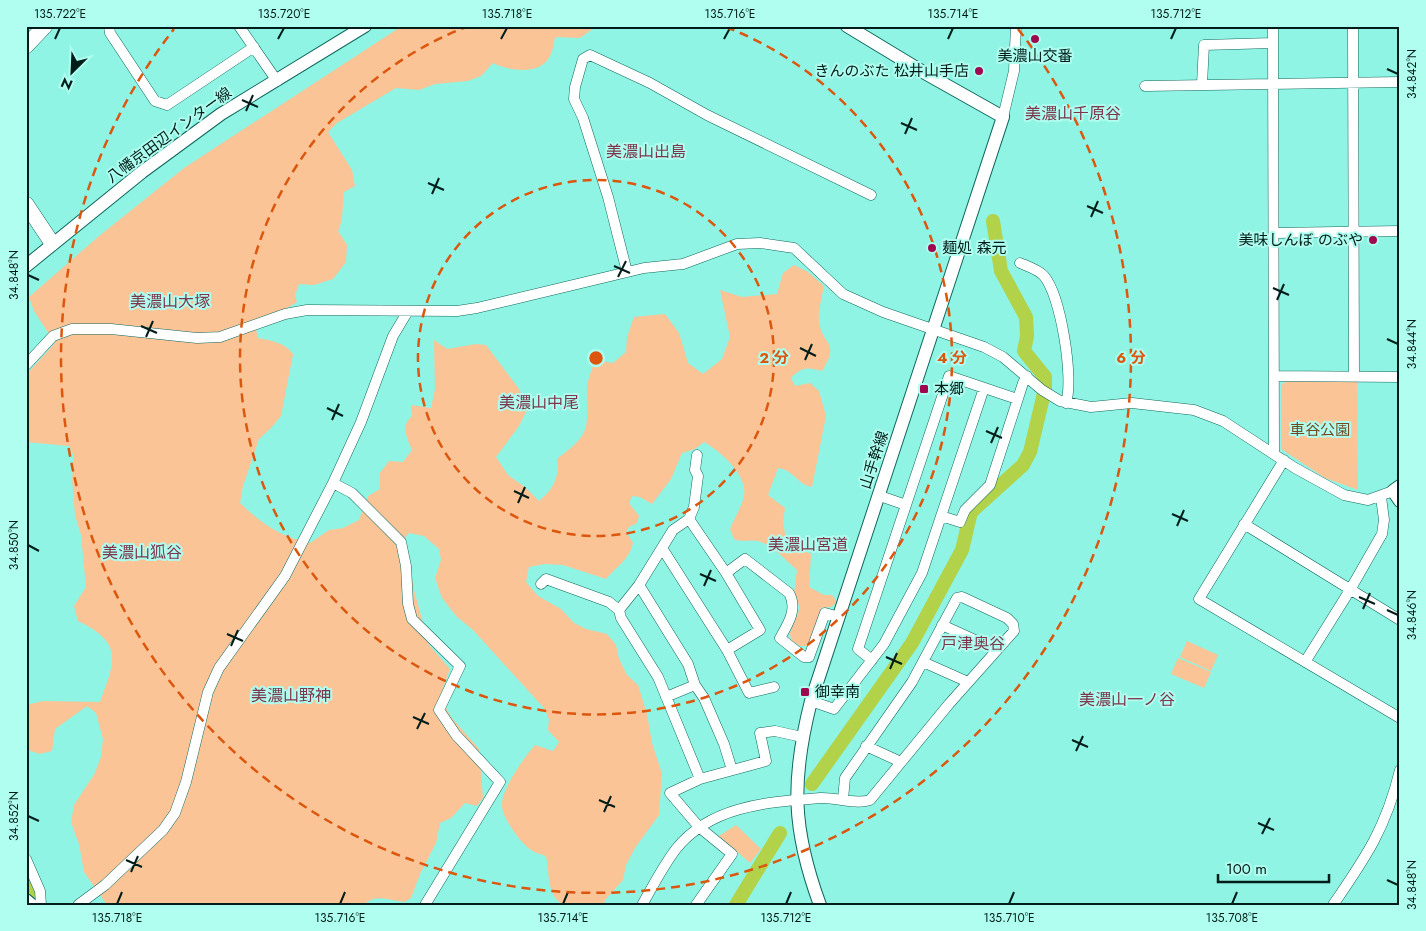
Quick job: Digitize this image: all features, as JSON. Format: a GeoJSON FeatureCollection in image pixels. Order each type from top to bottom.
{"type":"FeatureCollection","features":[{"type":"Feature","properties":{"kind":"highway"},"geometry":{"type":"LineString","coordinates":[[26,36],[35,26]]}},
{"type":"Feature","properties":{"kind":"highway"},"geometry":{"type":"LineString","coordinates":[[26,46],[45,26]]}},
{"type":"Feature","properties":{"kind":"highway"},"geometry":{"type":"LineString","coordinates":[[26,204],[52,243]]}},
{"type":"Feature","properties":{"kind":"highway"},"geometry":{"type":"LineString","coordinates":[[26,216],[52,243]]}},
{"type":"Feature","properties":{"kind":"main road","name":"八幡京田辺インター線"},"geometry":{"type":"LineString","coordinates":[[26,266],[52,243],[142,172],[221,114],[365,26]]}},
{"type":"Feature","properties":{"kind":"main road"},"geometry":{"type":"LineString","coordinates":[[847,26],[1003,117]]}},
{"type":"Feature","properties":{"kind":"main road","name":"山手幹線"},"geometry":{"type":"LineString","coordinates":[[820,905],[806,864],[796,800],[802,737],[811,701],[880,496],[1003,117]]}},
{"type":"Feature","properties":{"kind":"main road"},"geometry":{"type":"LineString","coordinates":[[26,900],[32,905]]}},
{"type":"Feature","properties":{"kind":"street"},"geometry":{"type":"LineString","coordinates":[[109,26],[110,33],[155,101],[162,105],[167,105],[254,48]]}},
{"type":"Feature","properties":{"kind":"street"},"geometry":{"type":"LineString","coordinates":[[239,26],[277,81]]}},
{"type":"Feature","properties":{"kind":"street","name":"山手幹線"},"geometry":{"type":"LineString","coordinates":[[1003,117],[1015,58],[1016,26]]}},
{"type":"Feature","properties":{"kind":"street"},"geometry":{"type":"LineString","coordinates":[[1273,26],[1274,454]]}},
{"type":"Feature","properties":{"kind":"street"},"geometry":{"type":"LineString","coordinates":[[1353,26],[1354,376]]}},
{"type":"Feature","properties":{"kind":"street"},"geometry":{"type":"LineString","coordinates":[[1202,84],[1204,45],[1273,43]]}},
{"type":"Feature","properties":{"kind":"street"},"geometry":{"type":"LineString","coordinates":[[627,272],[608,197],[574,99],[575,87],[583,59],[590,55],[650,83],[699,111],[871,195]]}},
{"type":"Feature","properties":{"kind":"street"},"geometry":{"type":"LineString","coordinates":[[1145,86],[1273,82],[1400,82]]}},
{"type":"Feature","properties":{"kind":"street"},"geometry":{"type":"LineString","coordinates":[[1274,233],[1400,230]]}},
{"type":"Feature","properties":{"kind":"street"},"geometry":{"type":"LineString","coordinates":[[26,365],[53,336],[72,329],[111,329],[197,338],[220,337],[285,314],[307,310],[408,311],[477,308],[627,272],[683,264],[737,244],[760,243],[794,248],[843,294],[883,312],[984,347],[1027,376],[1052,397],[1066,403],[1091,408],[1132,403],[1194,410],[1223,421],[1274,454],[1344,495],[1368,500],[1398,493]]}},
{"type":"Feature","properties":{"kind":"street"},"geometry":{"type":"LineString","coordinates":[[1020,263],[1044,276],[1061,313],[1070,390],[1066,403]]}},
{"type":"Feature","properties":{"kind":"street"},"geometry":{"type":"LineString","coordinates":[[78,905],[106,886],[163,830],[175,813],[186,782],[208,692],[218,668],[285,576],[333,483],[361,422],[393,336],[408,311]]}},
{"type":"Feature","properties":{"kind":"street"},"geometry":{"type":"LineString","coordinates":[[872,660],[858,649],[949,376],[1017,399]]}},
{"type":"Feature","properties":{"kind":"street"},"geometry":{"type":"LineString","coordinates":[[941,516],[960,522],[965,510],[990,485],[1017,399],[1027,376]]}},
{"type":"Feature","properties":{"kind":"street"},"geometry":{"type":"LineString","coordinates":[[1275,376],[1400,376]]}},
{"type":"Feature","properties":{"kind":"street"},"geometry":{"type":"LineString","coordinates":[[811,701],[834,708],[884,644],[922,573],[984,388]]}},
{"type":"Feature","properties":{"kind":"street"},"geometry":{"type":"LineString","coordinates":[[619,610],[639,584],[673,530],[689,519],[694,507],[698,476],[695,470],[697,456]]}},
{"type":"Feature","properties":{"kind":"street"},"geometry":{"type":"LineString","coordinates":[[1284,460],[1198,599],[1400,718]]}},
{"type":"Feature","properties":{"kind":"street"},"geometry":{"type":"LineString","coordinates":[[333,483],[352,494],[402,542],[406,566],[408,604],[412,619],[460,666],[439,710],[456,735],[500,782],[425,905]]}},
{"type":"Feature","properties":{"kind":"street"},"geometry":{"type":"LineString","coordinates":[[880,496],[906,505]]}},
{"type":"Feature","properties":{"kind":"street"},"geometry":{"type":"LineString","coordinates":[[1304,662],[1350,590],[1382,534],[1384,520],[1381,497]]}},
{"type":"Feature","properties":{"kind":"street"},"geometry":{"type":"LineString","coordinates":[[689,519],[726,573],[760,630],[726,650]]}},
{"type":"Feature","properties":{"kind":"street"},"geometry":{"type":"LineString","coordinates":[[1244,524],[1400,620]]}},
{"type":"Feature","properties":{"kind":"street"},"geometry":{"type":"LineString","coordinates":[[662,548],[726,650],[749,693],[774,687]]}},
{"type":"Feature","properties":{"kind":"street"},"geometry":{"type":"LineString","coordinates":[[726,573],[745,559],[789,593],[793,601],[791,620],[780,638],[804,657],[809,656],[825,613],[839,617]]}},
{"type":"Feature","properties":{"kind":"street"},"geometry":{"type":"LineString","coordinates":[[542,584],[546,579],[609,602],[619,610],[621,618],[658,677],[700,779]]}},
{"type":"Feature","properties":{"kind":"street"},"geometry":{"type":"LineString","coordinates":[[639,584],[688,664],[695,685],[704,698],[724,744],[732,770]]}},
{"type":"Feature","properties":{"kind":"street"},"geometry":{"type":"LineString","coordinates":[[646,903],[677,848],[699,827],[737,809],[796,800],[827,798],[843,800],[863,802],[870,800],[968,682],[1014,631],[1013,624],[1007,618],[962,597],[957,598],[912,682],[844,778],[843,800]]}},
{"type":"Feature","properties":{"kind":"street"},"geometry":{"type":"LineString","coordinates":[[942,625],[997,650]]}},
{"type":"Feature","properties":{"kind":"street"},"geometry":{"type":"LineString","coordinates":[[922,662],[968,682]]}},
{"type":"Feature","properties":{"kind":"street"},"geometry":{"type":"LineString","coordinates":[[666,696],[695,685]]}},
{"type":"Feature","properties":{"kind":"street"},"geometry":{"type":"LineString","coordinates":[[696,905],[732,854],[699,827],[670,794],[700,779],[766,761],[760,733],[775,731],[802,737]]}},
{"type":"Feature","properties":{"kind":"street"},"geometry":{"type":"LineString","coordinates":[[866,746],[901,762]]}},
{"type":"Feature","properties":{"kind":"street"},"geometry":{"type":"LineString","coordinates":[[1333,905],[1377,838],[1394,795],[1400,770]]}},
{"type":"Feature","properties":{"kind":"street"},"geometry":{"type":"LineString","coordinates":[[26,859],[40,891],[41,905]]}},
{"type":"Feature","properties":{"kind":"green space"},"geometry":{"type":"Polygon","coordinates":[[[402,26],[597,26],[580,38],[555,37],[550,56],[539,67],[515,70],[493,63],[481,76],[468,81],[435,84],[419,90],[396,88],[337,123],[328,132],[352,170],[355,186],[344,192],[342,217],[338,231],[347,245],[346,262],[333,279],[314,285],[299,284],[295,295],[297,302],[284,310],[254,321],[258,338],[282,344],[293,354],[281,416],[259,439],[243,486],[240,503],[272,529],[310,543],[329,530],[343,528],[359,520],[368,496],[380,489],[380,473],[389,461],[403,462],[412,450],[405,428],[412,416],[411,405],[431,408],[435,389],[434,340],[447,349],[476,344],[486,345],[519,389],[528,408],[519,426],[496,457],[508,475],[526,488],[539,501],[554,483],[558,466],[557,459],[577,442],[586,428],[587,387],[595,360],[613,363],[626,352],[627,337],[634,317],[665,314],[679,333],[688,363],[703,374],[722,359],[730,337],[720,290],[742,297],[777,294],[783,273],[794,265],[808,272],[824,286],[819,321],[823,335],[829,344],[830,354],[822,371],[805,369],[791,378],[795,386],[810,383],[819,391],[826,416],[812,487],[807,486],[783,469],[778,468],[768,495],[785,508],[783,522],[786,539],[796,548],[811,554],[809,587],[824,595],[832,595],[837,602],[831,607],[821,608],[809,646],[800,646],[791,640],[790,633],[800,608],[794,593],[797,570],[764,543],[734,539],[730,529],[744,496],[742,480],[731,464],[718,451],[704,442],[695,449],[682,453],[671,479],[652,504],[640,497],[632,496],[629,503],[639,516],[637,523],[629,527],[626,532],[633,543],[626,558],[606,579],[563,565],[545,564],[529,567],[526,582],[538,596],[561,609],[574,623],[586,629],[607,634],[616,645],[619,659],[627,675],[638,685],[647,714],[652,743],[662,774],[659,815],[635,848],[626,865],[623,880],[605,900],[604,905],[568,906],[556,899],[552,891],[546,856],[533,851],[522,842],[507,821],[502,807],[504,795],[511,779],[535,745],[553,751],[559,742],[548,730],[549,719],[544,708],[473,630],[456,616],[442,598],[435,578],[441,560],[439,549],[424,536],[409,533],[405,537],[414,590],[429,645],[450,669],[440,697],[451,717],[479,749],[483,798],[477,806],[465,803],[451,818],[440,823],[436,843],[420,874],[411,898],[404,902],[377,898],[368,901],[364,905],[107,905],[84,872],[79,844],[71,822],[74,805],[95,773],[101,757],[103,739],[96,713],[87,706],[55,729],[52,751],[39,754],[26,749],[26,705],[43,701],[100,702],[112,664],[112,654],[109,645],[93,629],[78,621],[74,606],[86,587],[81,535],[75,515],[72,479],[74,456],[69,446],[26,442],[26,375],[55,343],[34,311],[29,297],[99,236],[184,168],[402,26]]]}},
{"type":"Feature","properties":{"kind":"green space","name":"車谷公園"},"geometry":{"type":"Polygon","coordinates":[[[1287,381],[1357,382],[1358,490],[1325,478],[1281,449],[1281,385],[1287,381]]]}},
{"type":"Feature","properties":{"kind":"green space"},"geometry":{"type":"Polygon","coordinates":[[[1187,641],[1218,655],[1211,671],[1180,657],[1187,641]]]}},
{"type":"Feature","properties":{"kind":"green space"},"geometry":{"type":"Polygon","coordinates":[[[1178,658],[1211,672],[1204,688],[1171,674],[1178,658]]]}},
{"type":"Feature","properties":{"kind":"green space"},"geometry":{"type":"Polygon","coordinates":[[[736,825],[761,849],[750,863],[719,836],[736,825]]]}},
{"type":"Feature","properties":{"kind":"waterway"},"geometry":{"type":"LineString","coordinates":[[812,784],[912,643],[962,550],[971,512],[1023,465],[1030,452],[1045,389],[1045,377],[1024,351],[1027,336],[1026,317],[1001,271],[993,221]]}},
{"type":"Feature","properties":{"kind":"waterway"},"geometry":{"type":"LineString","coordinates":[[736,905],[780,833]]}},
{"type":"Feature","properties":{"kind":"waterway"},"geometry":{"type":"LineString","coordinates":[[26,883],[29,892],[26,902]]}},
{"type":"Feature","properties":{"kind":"place","name":"美濃山交番"},"geometry":{"type":"Point","coordinates":[1035,39]}},
{"type":"Feature","properties":{"kind":"place","name":"きんのぶた 松井山手店"},"geometry":{"type":"Point","coordinates":[979,71]}},
{"type":"Feature","properties":{"kind":"place","name":"美味しんぼ のぶや"},"geometry":{"type":"Point","coordinates":[1373,240]}},
{"type":"Feature","properties":{"kind":"place","name":"麺処 森元"},"geometry":{"type":"Point","coordinates":[932,248]}},
{"type":"Feature","properties":{"kind":"place","name":"本郷"},"geometry":{"type":"Point","coordinates":[924,389]}},
{"type":"Feature","properties":{"kind":"place","name":"御幸南"},"geometry":{"type":"Point","coordinates":[805,692]}},
{"type":"Feature","properties":{"kind":"district","name":"美濃山千原谷"},"geometry":{"type":"Point","coordinates":[1073,113]}},
{"type":"Feature","properties":{"kind":"district","name":"美濃山出島"},"geometry":{"type":"Point","coordinates":[646,151]}},
{"type":"Feature","properties":{"kind":"district","name":"美濃山大塚"},"geometry":{"type":"Point","coordinates":[170,301]}},
{"type":"Feature","properties":{"kind":"district","name":"美濃山中尾"},"geometry":{"type":"Point","coordinates":[539,402]}},
{"type":"Feature","properties":{"kind":"district","name":"美濃山宮道"},"geometry":{"type":"Point","coordinates":[808,544]}},
{"type":"Feature","properties":{"kind":"district","name":"美濃山狐谷"},"geometry":{"type":"Point","coordinates":[142,552]}},
{"type":"Feature","properties":{"kind":"district","name":"戸津奥谷"},"geometry":{"type":"Point","coordinates":[973,643]}},
{"type":"Feature","properties":{"kind":"district","name":"美濃山野神"},"geometry":{"type":"Point","coordinates":[291,695]}},
{"type":"Feature","properties":{"kind":"district","name":"美濃山一ノ谷"},"geometry":{"type":"Point","coordinates":[1127,699]}}]}
